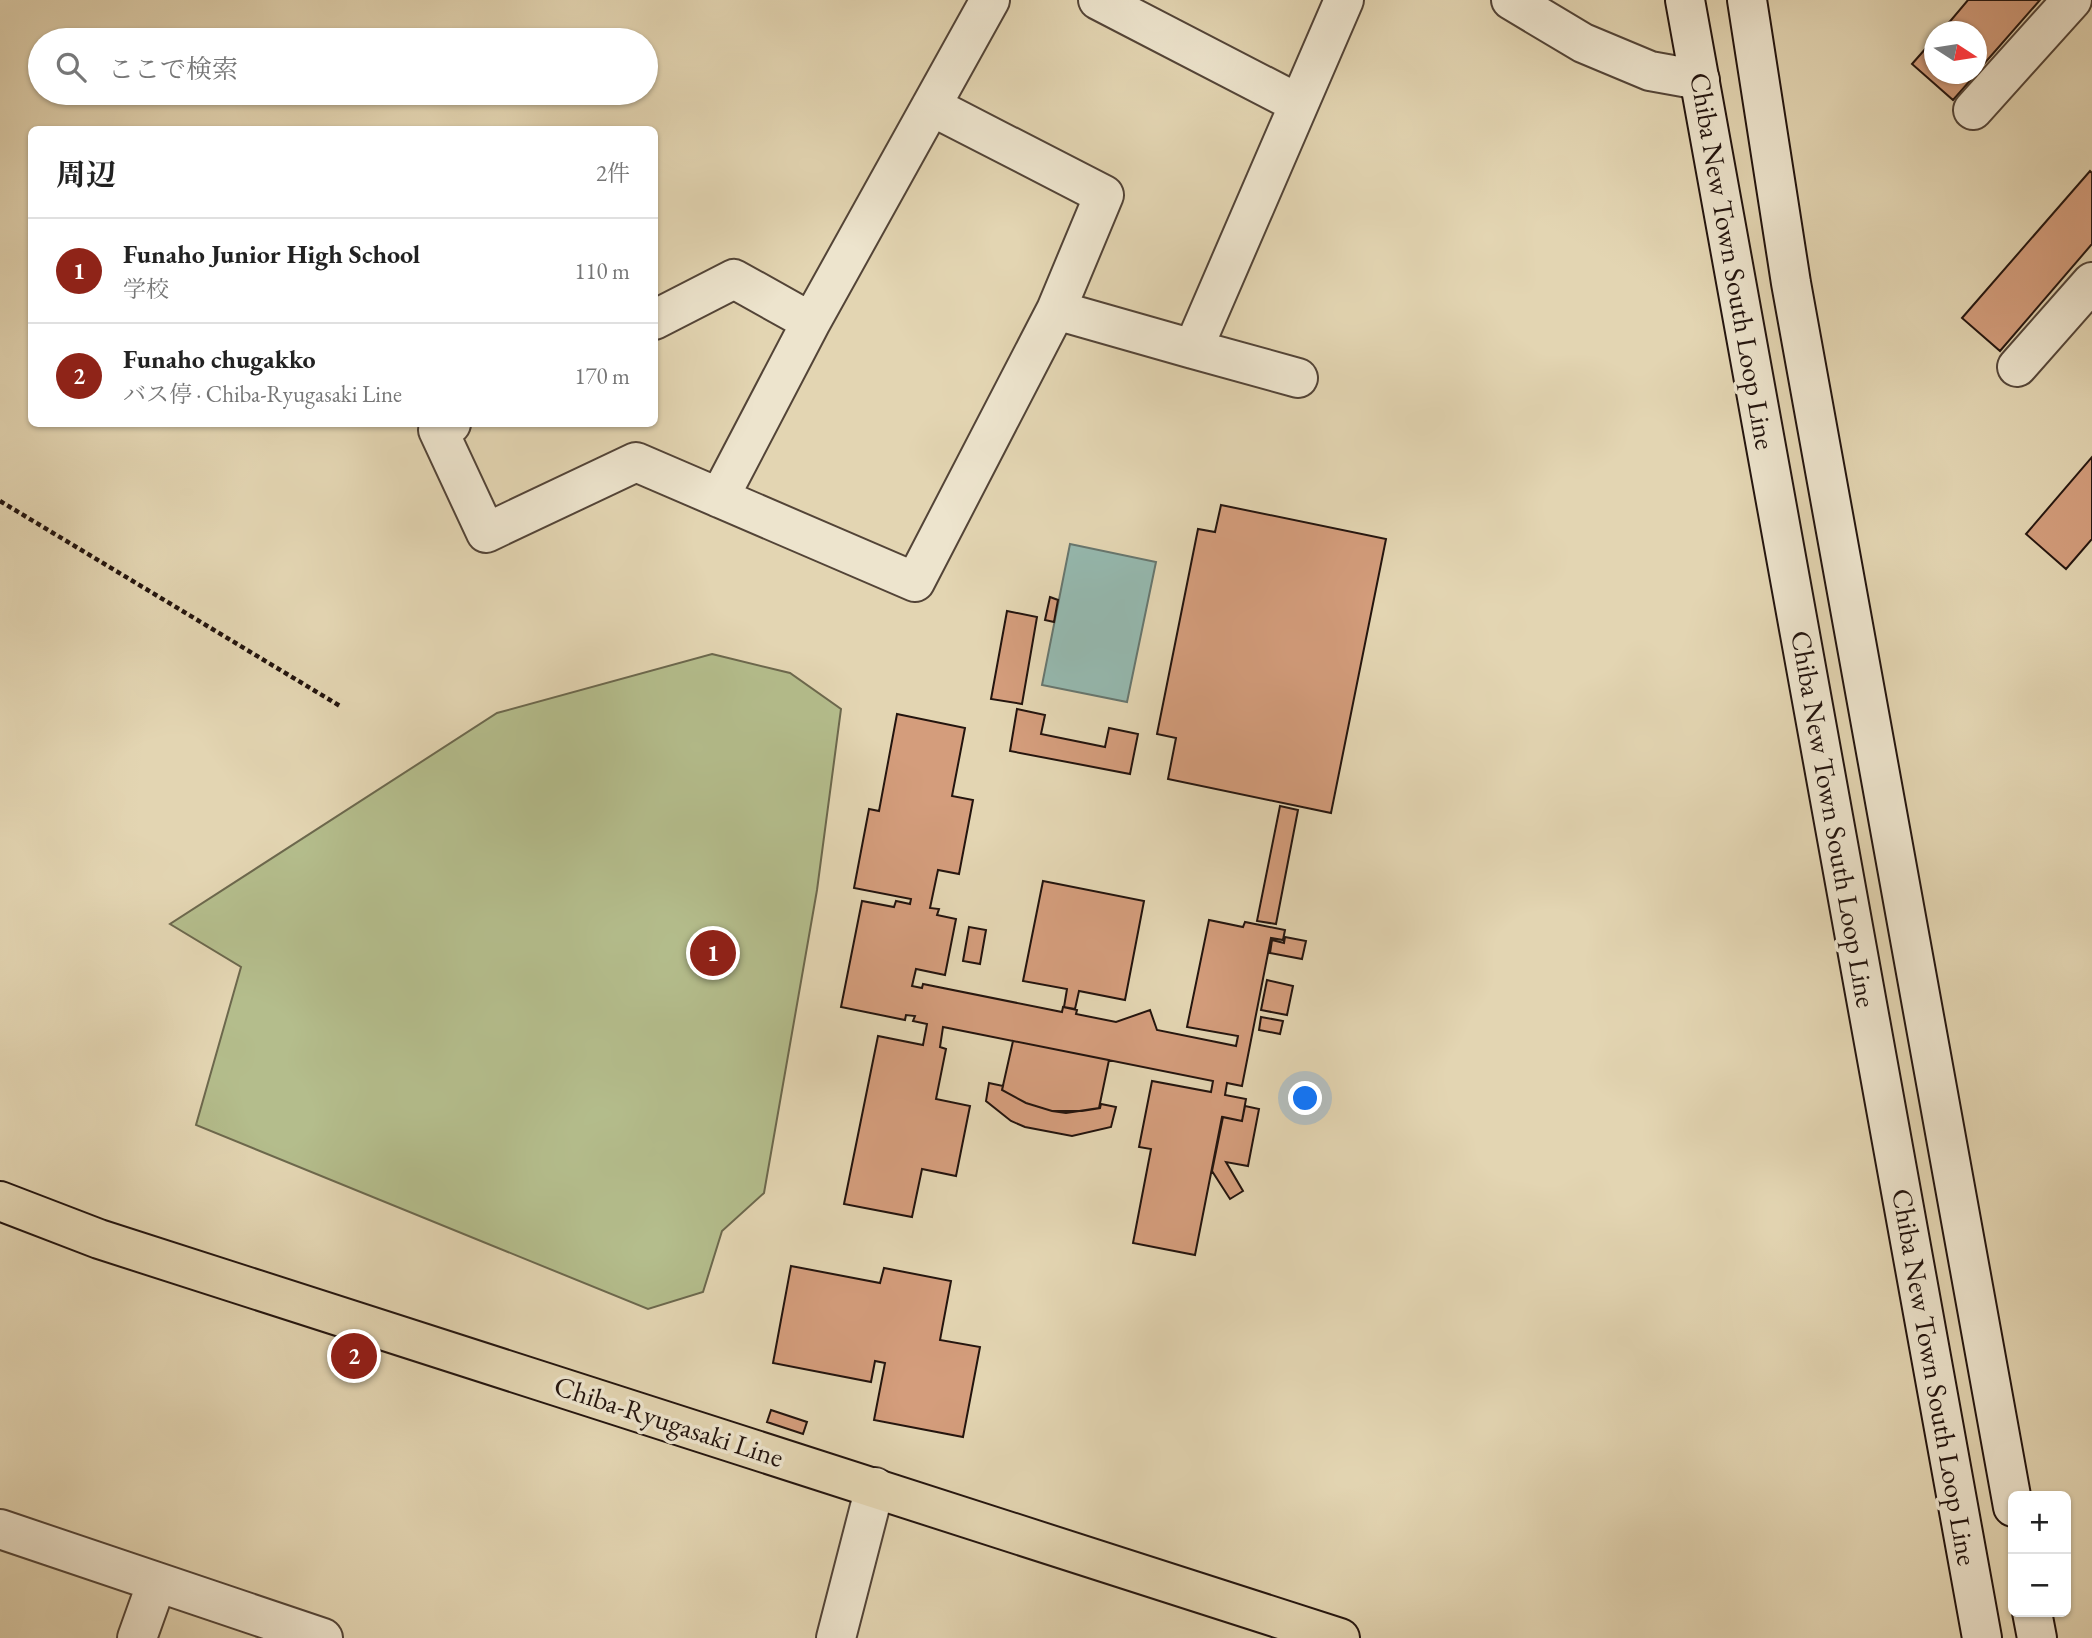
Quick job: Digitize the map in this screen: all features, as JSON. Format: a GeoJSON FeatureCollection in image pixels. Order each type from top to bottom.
{"type":"FeatureCollection","features":[{"type":"Feature","properties":{"kind":"main road","name":"Chiba-Ryugasaki Line"},"geometry":{"type":"LineString","coordinates":[[0,1201],[99,1239],[1340,1638]]}},
{"type":"Feature","properties":{"kind":"street"},"geometry":{"type":"LineString","coordinates":[[719,498],[811,322],[990,0]]}},
{"type":"Feature","properties":{"kind":"street"},"geometry":{"type":"LineString","coordinates":[[1098,0],[1298,104]]}},
{"type":"Feature","properties":{"kind":"street"},"geometry":{"type":"LineString","coordinates":[[1193,349],[1344,0]]}},
{"type":"Feature","properties":{"kind":"street"},"geometry":{"type":"LineString","coordinates":[[1511,0],[1583,43],[1650,71],[1700,80]]}},
{"type":"Feature","properties":{"kind":"street","name":"Chiba New Town South Loop Line"},"geometry":{"type":"LineString","coordinates":[[1685,0],[1982,1638]]}},
{"type":"Feature","properties":{"kind":"street","name":"Chiba New Town South Loop Line"},"geometry":{"type":"LineString","coordinates":[[1747,0],[1791,283],[2010,1491]]}},
{"type":"Feature","properties":{"kind":"street"},"geometry":{"type":"LineString","coordinates":[[1973,110],[2072,0]]}},
{"type":"Feature","properties":{"kind":"street"},"geometry":{"type":"LineString","coordinates":[[444,427],[438,430],[485,533],[636,462],[915,582],[1056,310],[1104,195],[931,106]]}},
{"type":"Feature","properties":{"kind":"street"},"geometry":{"type":"LineString","coordinates":[[658,318],[734,279],[811,322]]}},
{"type":"Feature","properties":{"kind":"street"},"geometry":{"type":"LineString","coordinates":[[2017,367],[2092,282]]}},
{"type":"Feature","properties":{"kind":"street"},"geometry":{"type":"LineString","coordinates":[[1056,310],[1298,378]]}},
{"type":"Feature","properties":{"kind":"street"},"geometry":{"type":"LineString","coordinates":[[836,1638],[875,1487]]}},
{"type":"Feature","properties":{"kind":"street"},"geometry":{"type":"LineString","coordinates":[[0,1529],[323,1638]]}},
{"type":"Feature","properties":{"kind":"street"},"geometry":{"type":"LineString","coordinates":[[137,1638],[157,1582]]}},
{"type":"Feature","properties":{"kind":"street"},"geometry":{"type":"LineString","coordinates":[[2033,1617],[2037,1638]]}},
{"type":"Feature","properties":{"kind":"path"},"geometry":{"type":"LineString","coordinates":[[0,502],[340,706]]}},
{"type":"Feature","properties":{"kind":"green space"},"geometry":{"type":"Polygon","coordinates":[[[712,654],[790,673],[841,709],[817,890],[764,1193],[722,1231],[703,1292],[648,1309],[196,1125],[241,967],[170,924],[497,713],[712,654]]]}},
{"type":"Feature","properties":{"kind":"water"},"geometry":{"type":"Polygon","coordinates":[[[1070,544],[1156,562],[1127,702],[1042,685],[1070,544]]]}},
{"type":"Feature","properties":{"kind":"building"},"geometry":{"type":"Polygon","coordinates":[[[1968,0],[2040,0],[1987,60],[1987,21],[1950,21],[1968,0]]]}},
{"type":"Feature","properties":{"kind":"building"},"geometry":{"type":"Polygon","coordinates":[[[1924,50],[1924,75],[1912,64],[1924,50]]]}},
{"type":"Feature","properties":{"kind":"building"},"geometry":{"type":"Polygon","coordinates":[[[1935,84],[1967,84],[1953,100],[1935,84]]]}},
{"type":"Feature","properties":{"kind":"building"},"geometry":{"type":"Polygon","coordinates":[[[2090,171],[2092,244],[2000,351],[1962,318],[2090,171]]]}},
{"type":"Feature","properties":{"kind":"building"},"geometry":{"type":"Polygon","coordinates":[[[2092,457],[2092,539],[2066,569],[2026,534],[2092,457]]]}},
{"type":"Feature","properties":{"kind":"building"},"geometry":{"type":"Polygon","coordinates":[[[1221,505],[1386,539],[1331,813],[1168,779],[1176,738],[1157,734],[1198,529],[1215,532],[1221,505]]]}},
{"type":"Feature","properties":{"kind":"building"},"geometry":{"type":"Polygon","coordinates":[[[1050,597],[1058,600],[1054,622],[1045,620],[1050,597]]]}},
{"type":"Feature","properties":{"kind":"building"},"geometry":{"type":"Polygon","coordinates":[[[1007,611],[1037,617],[1022,704],[991,699],[1007,611]]]}},
{"type":"Feature","properties":{"kind":"building"},"geometry":{"type":"Polygon","coordinates":[[[1017,709],[1045,715],[1041,734],[1105,747],[1109,728],[1138,734],[1130,774],[1010,751],[1017,709]]]}},
{"type":"Feature","properties":{"kind":"building"},"geometry":{"type":"Polygon","coordinates":[[[897,714],[965,728],[952,796],[973,800],[959,874],[938,870],[930,908],[939,909],[937,915],[956,919],[945,975],[916,969],[912,986],[922,988],[923,984],[1062,1012],[1063,1007],[1077,1010],[1076,1014],[1116,1022],[1150,1010],[1157,1030],[1236,1046],[1238,1036],[1187,1027],[1209,920],[1243,927],[1245,922],[1285,930],[1283,940],[1271,938],[1242,1086],[1227,1083],[1225,1095],[1246,1099],[1242,1121],[1222,1117],[1195,1255],[1133,1243],[1151,1149],[1139,1147],[1152,1081],[1211,1092],[1213,1081],[943,1027],[940,1047],[946,1049],[936,1099],[970,1106],[956,1176],[922,1169],[912,1217],[844,1204],[878,1036],[923,1045],[927,1024],[913,1021],[915,1016],[906,1015],[905,1020],[841,1007],[862,901],[894,907],[896,901],[910,904],[911,899],[854,888],[869,809],[879,811],[897,714]]]}},
{"type":"Feature","properties":{"kind":"building"},"geometry":{"type":"Polygon","coordinates":[[[1280,806],[1298,810],[1276,924],[1257,921],[1280,806]]]}},
{"type":"Feature","properties":{"kind":"building"},"geometry":{"type":"Polygon","coordinates":[[[1043,881],[1144,901],[1125,1000],[1079,991],[1075,1009],[1064,1007],[1067,989],[1023,981],[1043,881]]]}},
{"type":"Feature","properties":{"kind":"building"},"geometry":{"type":"Polygon","coordinates":[[[969,927],[986,930],[980,964],[963,961],[969,927]]]}},
{"type":"Feature","properties":{"kind":"building"},"geometry":{"type":"Polygon","coordinates":[[[1285,937],[1306,941],[1302,959],[1270,953],[1272,940],[1284,943],[1285,937]]]}},
{"type":"Feature","properties":{"kind":"building"},"geometry":{"type":"Polygon","coordinates":[[[1267,980],[1293,986],[1287,1015],[1261,1010],[1267,980]]]}},
{"type":"Feature","properties":{"kind":"building"},"geometry":{"type":"Polygon","coordinates":[[[1261,1017],[1283,1021],[1280,1034],[1259,1030],[1261,1017]]]}},
{"type":"Feature","properties":{"kind":"building"},"geometry":{"type":"Polygon","coordinates":[[[1013,1041],[1109,1060],[1099,1108],[1066,1113],[1052,1111],[1026,1103],[1002,1090],[1013,1041]]]}},
{"type":"Feature","properties":{"kind":"building"},"geometry":{"type":"Polygon","coordinates":[[[989,1083],[1003,1086],[1002,1090],[1026,1103],[1052,1111],[1082,1111],[1100,1108],[1101,1104],[1116,1107],[1111,1127],[1072,1136],[1025,1127],[1011,1121],[986,1101],[989,1083]]]}},
{"type":"Feature","properties":{"kind":"building"},"geometry":{"type":"Polygon","coordinates":[[[1245,1106],[1259,1109],[1248,1166],[1226,1162],[1243,1191],[1230,1199],[1212,1171],[1223,1117],[1242,1121],[1245,1106]]]}},
{"type":"Feature","properties":{"kind":"building"},"geometry":{"type":"Polygon","coordinates":[[[791,1266],[880,1283],[884,1268],[951,1281],[940,1340],[980,1347],[963,1437],[874,1420],[885,1363],[875,1361],[871,1382],[773,1363],[791,1266]]]}},
{"type":"Feature","properties":{"kind":"building"},"geometry":{"type":"Polygon","coordinates":[[[771,1410],[807,1422],[803,1434],[767,1422],[771,1410]]]}},
{"type":"Feature","properties":{"kind":"place","name":"Funaho Junior High School"},"geometry":{"type":"Point","coordinates":[713,953]}},
{"type":"Feature","properties":{"kind":"place","name":"Funaho chugakko"},"geometry":{"type":"Point","coordinates":[354,1356]}}]}
